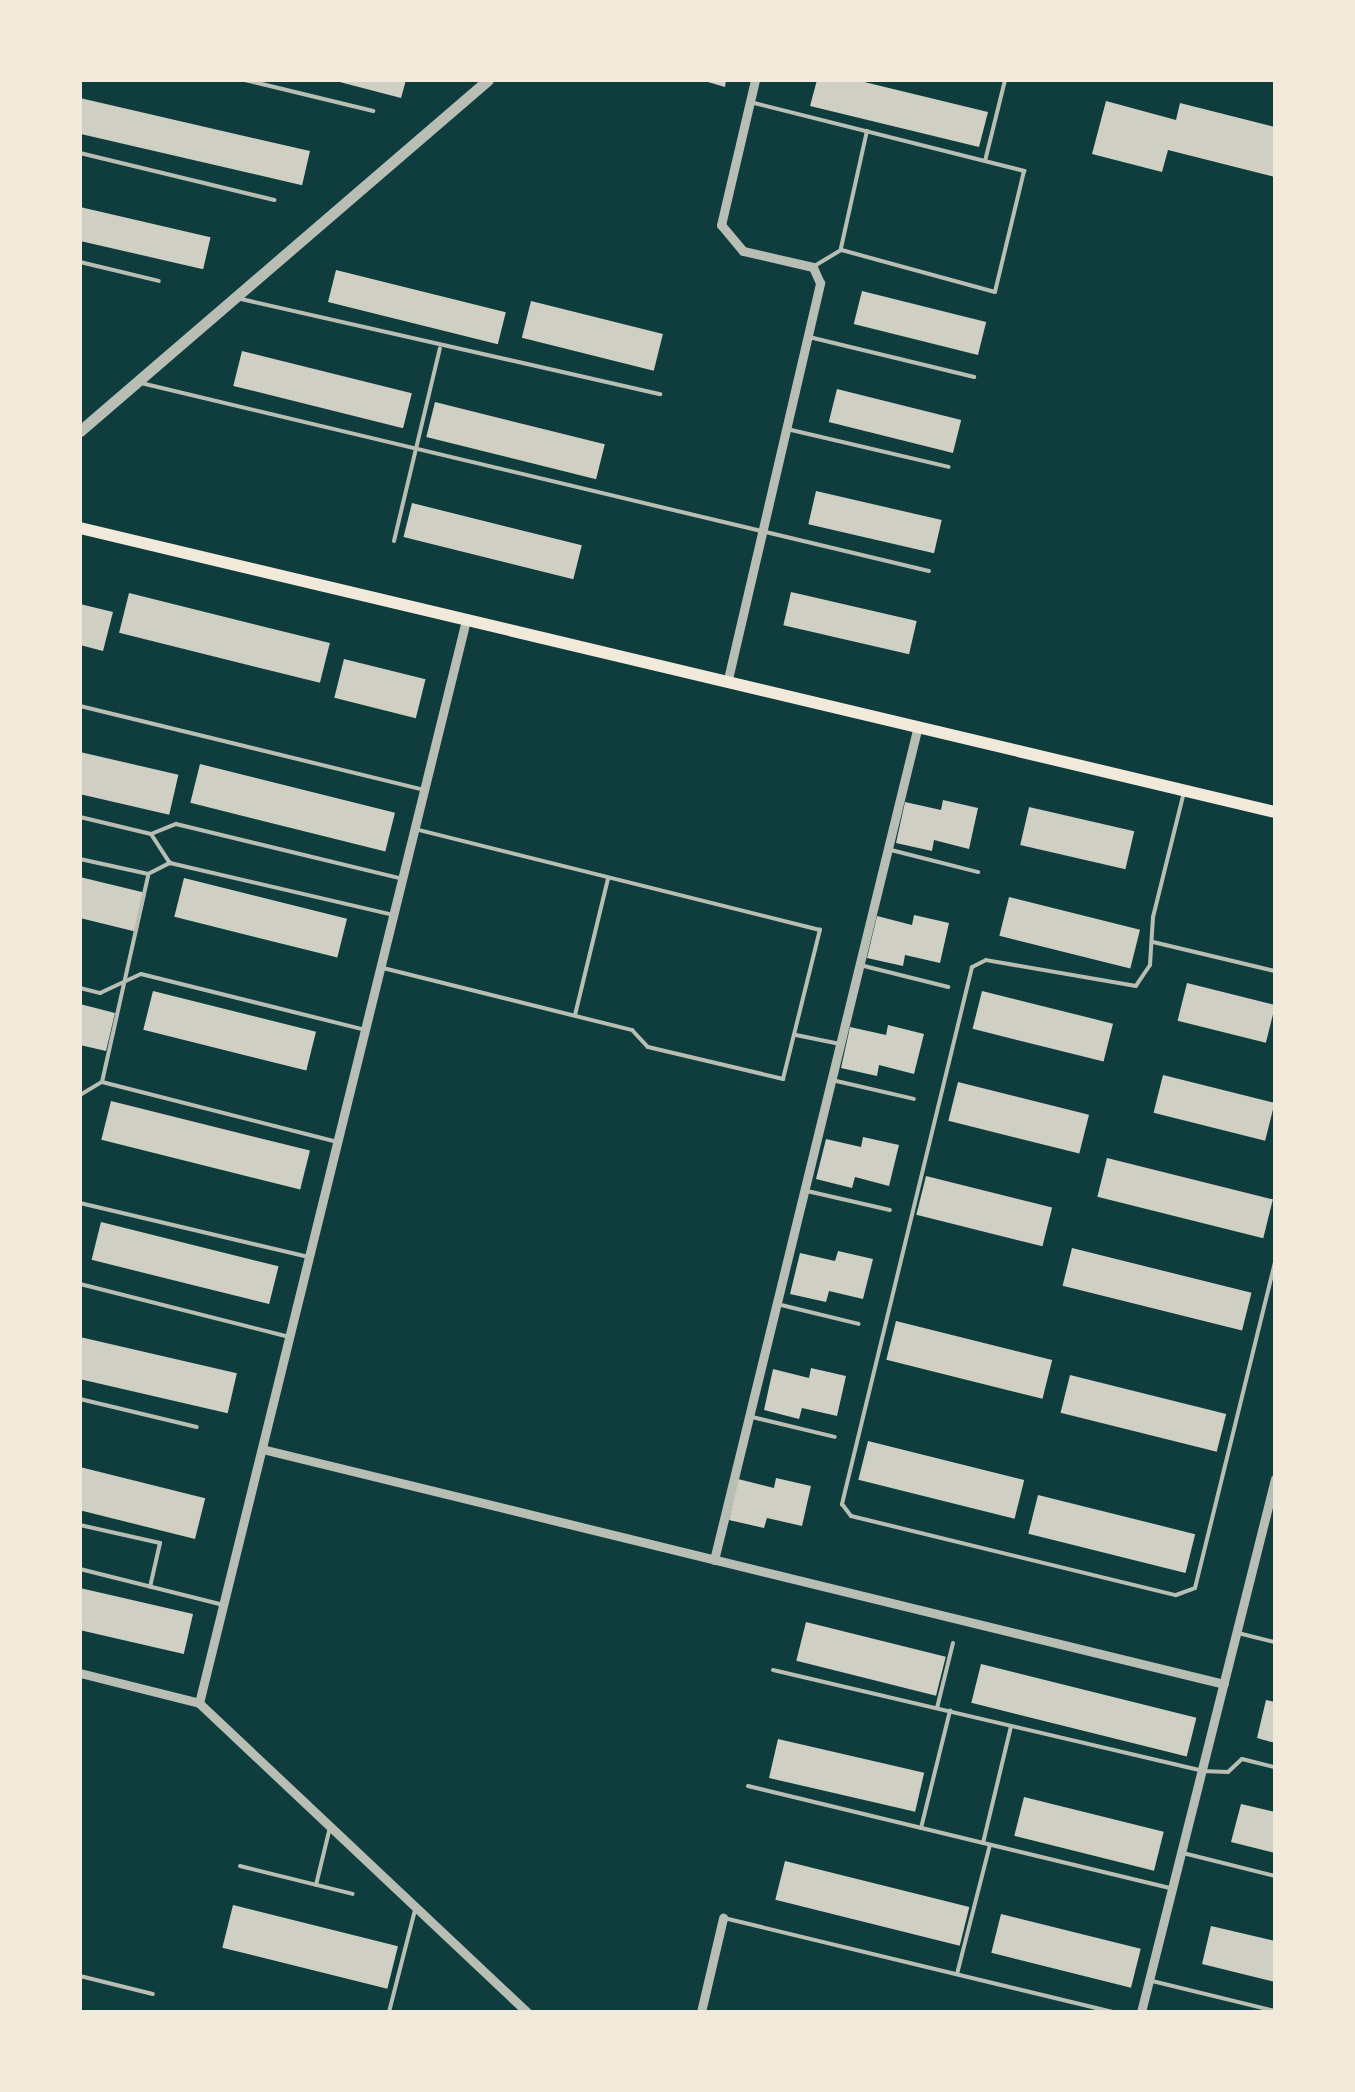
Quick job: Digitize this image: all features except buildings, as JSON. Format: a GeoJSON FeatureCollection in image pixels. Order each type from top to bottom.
{"type":"FeatureCollection","features":[{"type":"Feature","properties":{"kind":"main road"},"geometry":{"type":"LineString","coordinates":[[80,528],[1275,812]]}},
{"type":"Feature","properties":{"kind":"street"},"geometry":{"type":"LineString","coordinates":[[80,431],[488,80]]}},
{"type":"Feature","properties":{"kind":"street"},"geometry":{"type":"LineString","coordinates":[[728,679],[820,282],[813,266],[743,251],[722,225],[755,80]]}},
{"type":"Feature","properties":{"kind":"street"},"geometry":{"type":"LineString","coordinates":[[199,1703],[466,620]]}},
{"type":"Feature","properties":{"kind":"street"},"geometry":{"type":"LineString","coordinates":[[714,1560],[918,726]]}},
{"type":"Feature","properties":{"kind":"street"},"geometry":{"type":"LineString","coordinates":[[262,1450],[1224,1684]]}},
{"type":"Feature","properties":{"kind":"street"},"geometry":{"type":"LineString","coordinates":[[1141,2012],[1170,1888],[1270,1518],[1275,1479]]}},
{"type":"Feature","properties":{"kind":"street"},"geometry":{"type":"LineString","coordinates":[[80,1672],[199,1703],[527,2012]]}},
{"type":"Feature","properties":{"kind":"street"},"geometry":{"type":"LineString","coordinates":[[700,2012],[723,1918]]}},
{"type":"Feature","properties":{"kind":"lane"},"geometry":{"type":"LineString","coordinates":[[245,80],[373,110]]}},
{"type":"Feature","properties":{"kind":"lane"},"geometry":{"type":"LineString","coordinates":[[985,161],[1005,80]]}},
{"type":"Feature","properties":{"kind":"lane"},"geometry":{"type":"LineString","coordinates":[[749,102],[1024,171],[995,292],[841,250],[813,266]]}},
{"type":"Feature","properties":{"kind":"lane"},"geometry":{"type":"LineString","coordinates":[[841,250],[867,131]]}},
{"type":"Feature","properties":{"kind":"lane"},"geometry":{"type":"LineString","coordinates":[[80,153],[274,200]]}},
{"type":"Feature","properties":{"kind":"lane"},"geometry":{"type":"LineString","coordinates":[[80,262],[158,281]]}},
{"type":"Feature","properties":{"kind":"lane"},"geometry":{"type":"LineString","coordinates":[[236,297],[440,348],[498,353],[660,394]]}},
{"type":"Feature","properties":{"kind":"lane"},"geometry":{"type":"LineString","coordinates":[[809,337],[974,376]]}},
{"type":"Feature","properties":{"kind":"lane"},"geometry":{"type":"LineString","coordinates":[[394,541],[440,348]]}},
{"type":"Feature","properties":{"kind":"lane"},"geometry":{"type":"LineString","coordinates":[[137,382],[929,571]]}},
{"type":"Feature","properties":{"kind":"lane"},"geometry":{"type":"LineString","coordinates":[[787,428],[949,467]]}},
{"type":"Feature","properties":{"kind":"lane"},"geometry":{"type":"LineString","coordinates":[[80,706],[424,790]]}},
{"type":"Feature","properties":{"kind":"lane"},"geometry":{"type":"LineString","coordinates":[[1184,790],[1153,917],[1154,942],[1146,977],[1136,986],[986,960],[972,967],[842,1504],[850,1516],[1176,1596],[1195,1588],[1275,1263]]}},
{"type":"Feature","properties":{"kind":"lane"},"geometry":{"type":"LineString","coordinates":[[80,817],[151,834],[176,824],[402,878]]}},
{"type":"Feature","properties":{"kind":"lane"},"geometry":{"type":"LineString","coordinates":[[380,968],[632,1030],[648,1047],[783,1080],[820,930],[415,829]]}},
{"type":"Feature","properties":{"kind":"lane"},"geometry":{"type":"LineString","coordinates":[[151,834],[170,863]]}},
{"type":"Feature","properties":{"kind":"lane"},"geometry":{"type":"LineString","coordinates":[[888,849],[978,872]]}},
{"type":"Feature","properties":{"kind":"lane"},"geometry":{"type":"LineString","coordinates":[[80,858],[148,874],[170,863],[393,916]]}},
{"type":"Feature","properties":{"kind":"lane"},"geometry":{"type":"LineString","coordinates":[[102,1082],[148,874]]}},
{"type":"Feature","properties":{"kind":"lane"},"geometry":{"type":"LineString","coordinates":[[575,1015],[609,877]]}},
{"type":"Feature","properties":{"kind":"lane"},"geometry":{"type":"LineString","coordinates":[[1154,942],[1275,972]]}},
{"type":"Feature","properties":{"kind":"lane"},"geometry":{"type":"LineString","coordinates":[[860,965],[948,987]]}},
{"type":"Feature","properties":{"kind":"lane"},"geometry":{"type":"LineString","coordinates":[[80,988],[100,993],[141,974],[365,1030]]}},
{"type":"Feature","properties":{"kind":"lane"},"geometry":{"type":"LineString","coordinates":[[794,1035],[840,1044]]}},
{"type":"Feature","properties":{"kind":"lane"},"geometry":{"type":"LineString","coordinates":[[832,1080],[914,1098]]}},
{"type":"Feature","properties":{"kind":"lane"},"geometry":{"type":"LineString","coordinates":[[80,1095],[102,1082],[337,1142]]}},
{"type":"Feature","properties":{"kind":"lane"},"geometry":{"type":"LineString","coordinates":[[804,1190],[890,1210]]}},
{"type":"Feature","properties":{"kind":"lane"},"geometry":{"type":"LineString","coordinates":[[80,1203],[309,1257]]}},
{"type":"Feature","properties":{"kind":"lane"},"geometry":{"type":"LineString","coordinates":[[80,1284],[289,1338]]}},
{"type":"Feature","properties":{"kind":"lane"},"geometry":{"type":"LineString","coordinates":[[777,1304],[859,1324]]}},
{"type":"Feature","properties":{"kind":"lane"},"geometry":{"type":"LineString","coordinates":[[80,1399],[197,1427]]}},
{"type":"Feature","properties":{"kind":"lane"},"geometry":{"type":"LineString","coordinates":[[750,1416],[835,1437]]}},
{"type":"Feature","properties":{"kind":"lane"},"geometry":{"type":"LineString","coordinates":[[80,1525],[160,1544],[150,1586]]}},
{"type":"Feature","properties":{"kind":"lane"},"geometry":{"type":"LineString","coordinates":[[80,1569],[223,1605]]}},
{"type":"Feature","properties":{"kind":"lane"},"geometry":{"type":"LineString","coordinates":[[1238,1633],[1275,1642]]}},
{"type":"Feature","properties":{"kind":"lane"},"geometry":{"type":"LineString","coordinates":[[937,1708],[953,1643]]}},
{"type":"Feature","properties":{"kind":"lane"},"geometry":{"type":"LineString","coordinates":[[773,1670],[1202,1771],[1228,1772],[1242,1759],[1275,1767]]}},
{"type":"Feature","properties":{"kind":"lane"},"geometry":{"type":"LineString","coordinates":[[922,1828],[950,1712]]}},
{"type":"Feature","properties":{"kind":"lane"},"geometry":{"type":"LineString","coordinates":[[957,1974],[1011,1726]]}},
{"type":"Feature","properties":{"kind":"lane"},"geometry":{"type":"LineString","coordinates":[[748,1786],[1170,1888]]}},
{"type":"Feature","properties":{"kind":"lane"},"geometry":{"type":"LineString","coordinates":[[316,1885],[330,1827]]}},
{"type":"Feature","properties":{"kind":"lane"},"geometry":{"type":"LineString","coordinates":[[1180,1852],[1275,1876]]}},
{"type":"Feature","properties":{"kind":"lane"},"geometry":{"type":"LineString","coordinates":[[240,1866],[353,1894]]}},
{"type":"Feature","properties":{"kind":"lane"},"geometry":{"type":"LineString","coordinates":[[389,2012],[416,1908]]}},
{"type":"Feature","properties":{"kind":"lane"},"geometry":{"type":"LineString","coordinates":[[723,1918],[1114,2012]]}},
{"type":"Feature","properties":{"kind":"lane"},"geometry":{"type":"LineString","coordinates":[[80,1976],[153,1994]]}},
{"type":"Feature","properties":{"kind":"lane"},"geometry":{"type":"LineString","coordinates":[[1148,1980],[1275,2011]]}}]}
